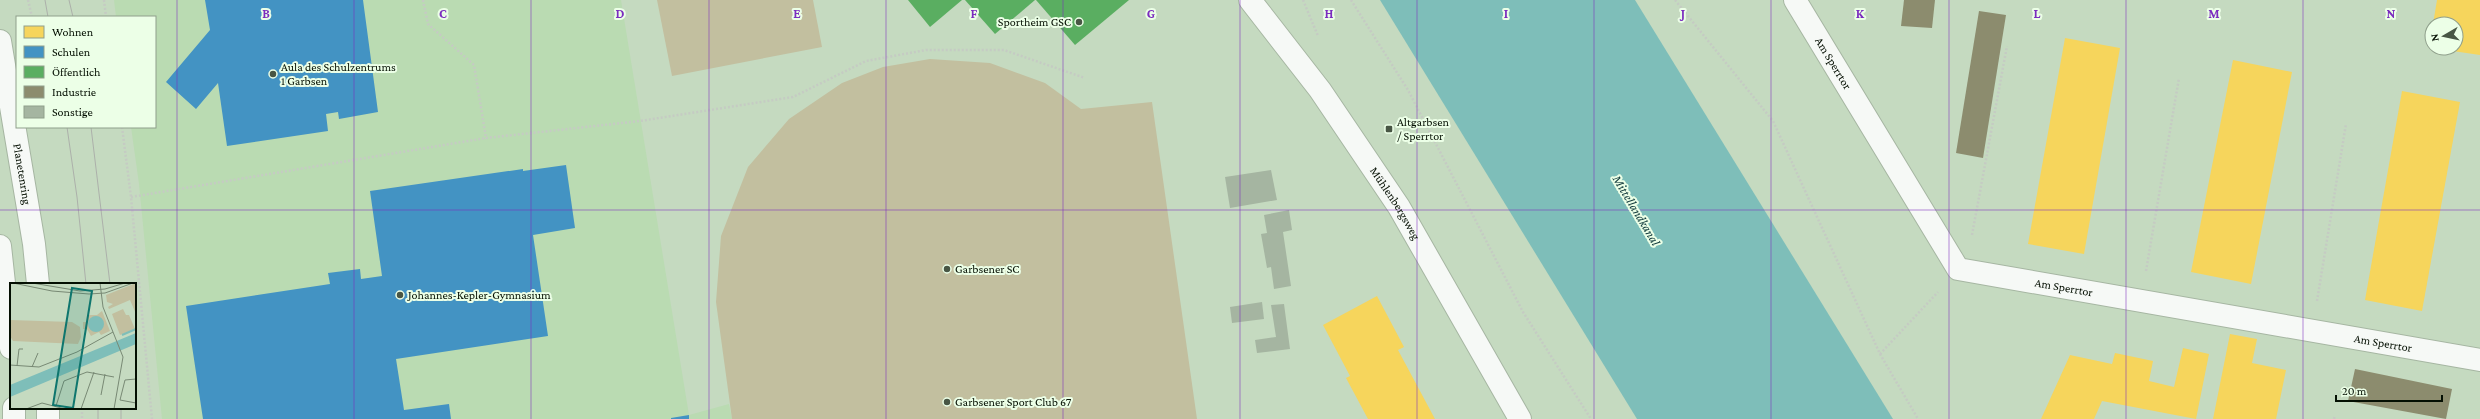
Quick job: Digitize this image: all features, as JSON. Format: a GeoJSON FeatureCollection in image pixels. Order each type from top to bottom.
{"type":"FeatureCollection","features":[{"type":"Feature","properties":{"kind":"street","name":"Mühlenbergsweg"},"geometry":{"type":"LineString","coordinates":[[1250,0],[1320,90],[1399,207],[1520,419]]}},
{"type":"Feature","properties":{"kind":"street","name":"Am Sperrtor"},"geometry":{"type":"LineString","coordinates":[[1795,0],[1958,269],[2480,360]]}},
{"type":"Feature","properties":{"kind":"street","name":"Planetenring"},"geometry":{"type":"LineString","coordinates":[[0,41],[34,244],[38,283]]}},
{"type":"Feature","properties":{"kind":"street"},"geometry":{"type":"LineString","coordinates":[[0,246],[10,339]]}},
{"type":"Feature","properties":{"kind":"path"},"geometry":{"type":"LineString","coordinates":[[28,0],[32,16]]}},
{"type":"Feature","properties":{"kind":"path"},"geometry":{"type":"LineString","coordinates":[[104,0],[106,16]]}},
{"type":"Feature","properties":{"kind":"path"},"geometry":{"type":"LineString","coordinates":[[423,0],[428,24],[474,65],[486,138]]}},
{"type":"Feature","properties":{"kind":"path"},"geometry":{"type":"LineString","coordinates":[[1351,0],[1408,90],[1523,312],[1591,419]]}},
{"type":"Feature","properties":{"kind":"path"},"geometry":{"type":"LineString","coordinates":[[1675,0],[1773,121],[1880,354],[1918,419]]}},
{"type":"Feature","properties":{"kind":"path"},"geometry":{"type":"LineString","coordinates":[[1972,238],[2007,46]]}},
{"type":"Feature","properties":{"kind":"path"},"geometry":{"type":"LineString","coordinates":[[131,197],[486,138],[640,121],[793,97],[866,61],[926,50],[1004,50],[1085,78]]}},
{"type":"Feature","properties":{"kind":"path"},"geometry":{"type":"LineString","coordinates":[[2146,272],[2179,78]]}},
{"type":"Feature","properties":{"kind":"path"},"geometry":{"type":"LineString","coordinates":[[2316,308],[2346,124]]}},
{"type":"Feature","properties":{"kind":"path"},"geometry":{"type":"LineString","coordinates":[[122,128],[131,197],[152,419]]}},
{"type":"Feature","properties":{"kind":"path"},"geometry":{"type":"LineString","coordinates":[[1880,354],[1943,286]]}},
{"type":"Feature","properties":{"kind":"shaded area"},"geometry":{"type":"Polygon","coordinates":[[[114,0],[621,0],[689,415],[729,404],[732,419],[162,419],[139,184],[131,128],[156,128],[156,16],[116,16],[114,0]]]}},
{"type":"Feature","properties":{"kind":"shaded area"},"geometry":{"type":"Polygon","coordinates":[[[657,0],[813,0],[822,47],[672,76],[657,0]]]}},
{"type":"Feature","properties":{"kind":"shaded area","name":"Garbsener SC"},"geometry":{"type":"Polygon","coordinates":[[[930,59],[990,63],[1045,83],[1081,109],[1152,102],[1197,419],[732,419],[716,302],[721,236],[748,167],[789,119],[842,83],[883,67],[930,59]]]}},
{"type":"Feature","properties":{"kind":"water","name":"Mittellandkanal"},"geometry":{"type":"Polygon","coordinates":[[[1380,0],[1635,0],[1893,419],[1637,419],[1380,0]]]}},
{"type":"Feature","properties":{"kind":"building: Wohnen"},"geometry":{"type":"Polygon","coordinates":[[[2437,0],[2480,0],[2480,55],[2464,53],[2464,16],[2434,16],[2437,0]]]}},
{"type":"Feature","properties":{"kind":"building: Wohnen"},"geometry":{"type":"Polygon","coordinates":[[[2065,38],[2120,48],[2084,254],[2028,244],[2065,38]]]}},
{"type":"Feature","properties":{"kind":"building: Wohnen"},"geometry":{"type":"Polygon","coordinates":[[[2233,60],[2292,72],[2251,284],[2191,272],[2233,60]]]}},
{"type":"Feature","properties":{"kind":"building: Wohnen"},"geometry":{"type":"Polygon","coordinates":[[[2402,91],[2460,102],[2422,311],[2365,300],[2402,91]]]}},
{"type":"Feature","properties":{"kind":"building: Wohnen"},"geometry":{"type":"Polygon","coordinates":[[[1377,296],[1404,347],[1398,350],[1435,419],[1368,419],[1346,378],[1350,376],[1323,325],[1377,296]]]}},
{"type":"Feature","properties":{"kind":"building: Wohnen"},"geometry":{"type":"Polygon","coordinates":[[[2230,334],[2257,339],[2252,363],[2286,370],[2276,419],[2213,419],[2230,334]]]}},
{"type":"Feature","properties":{"kind":"building: Wohnen"},"geometry":{"type":"Polygon","coordinates":[[[2183,348],[2209,354],[2196,419],[2102,401],[2094,419],[2041,419],[2070,355],[2112,364],[2115,353],[2153,361],[2149,381],[2174,387],[2183,348]]]}},
{"type":"Feature","properties":{"kind":"building: Schulen","name":"Aula des Schulzentrums 1 Garbsen"},"geometry":{"type":"Polygon","coordinates":[[[205,0],[363,0],[378,112],[339,119],[338,112],[326,114],[328,131],[227,146],[218,83],[196,109],[166,82],[210,30],[205,0]]]}},
{"type":"Feature","properties":{"kind":"building: Schulen","name":"Johannes-Kepler-Gymnasium"},"geometry":{"type":"Polygon","coordinates":[[[566,165],[575,228],[533,235],[548,336],[396,359],[404,410],[449,404],[451,419],[203,419],[186,306],[330,284],[328,273],[360,269],[361,279],[382,276],[370,191],[523,169],[523,171],[566,165]]]}},
{"type":"Feature","properties":{"kind":"building: Schulen"},"geometry":{"type":"Polygon","coordinates":[[[689,415],[689,419],[671,419],[671,418],[689,415]]]}},
{"type":"Feature","properties":{"kind":"building: Öffentlich"},"geometry":{"type":"Polygon","coordinates":[[[908,0],[962,0],[930,27],[908,0]]]}},
{"type":"Feature","properties":{"kind":"building: Öffentlich","name":"Sportheim GSC"},"geometry":{"type":"Polygon","coordinates":[[[965,0],[1035,0],[995,34],[965,0]]]}},
{"type":"Feature","properties":{"kind":"building: Öffentlich","name":"Sportheim GSC"},"geometry":{"type":"Polygon","coordinates":[[[1036,0],[1129,0],[1075,45],[1036,0]]]}},
{"type":"Feature","properties":{"kind":"building: Industrie"},"geometry":{"type":"Polygon","coordinates":[[[1904,0],[1935,0],[1932,28],[1901,26],[1904,0]]]}},
{"type":"Feature","properties":{"kind":"building: Industrie"},"geometry":{"type":"Polygon","coordinates":[[[1979,11],[2006,15],[1983,158],[1956,153],[1979,11]]]}},
{"type":"Feature","properties":{"kind":"building: Industrie"},"geometry":{"type":"Polygon","coordinates":[[[2355,369],[2452,389],[2446,419],[2348,401],[2355,369]]]}},
{"type":"Feature","properties":{"kind":"building: Sonstige"},"geometry":{"type":"Polygon","coordinates":[[[1271,170],[1277,200],[1230,208],[1225,177],[1271,170]]]}},
{"type":"Feature","properties":{"kind":"building: Sonstige"},"geometry":{"type":"Polygon","coordinates":[[[1289,210],[1292,230],[1283,232],[1291,286],[1274,289],[1271,267],[1267,268],[1261,234],[1267,233],[1264,215],[1289,210]]]}},
{"type":"Feature","properties":{"kind":"building: Sonstige"},"geometry":{"type":"Polygon","coordinates":[[[1262,302],[1264,319],[1232,323],[1230,307],[1262,302]]]}},
{"type":"Feature","properties":{"kind":"building: Sonstige"},"geometry":{"type":"Polygon","coordinates":[[[1284,304],[1290,349],[1257,353],[1255,340],[1276,337],[1271,305],[1284,304]]]}},
{"type":"Feature","properties":{"kind":"tram line"},"geometry":{"type":"LineString","coordinates":[[45,0],[48,16]]}},
{"type":"Feature","properties":{"kind":"tram line"},"geometry":{"type":"LineString","coordinates":[[69,0],[73,16]]}},
{"type":"Feature","properties":{"kind":"tram line"},"geometry":{"type":"LineString","coordinates":[[67,128],[77,197],[86,283]]}},
{"type":"Feature","properties":{"kind":"tram line"},"geometry":{"type":"LineString","coordinates":[[91,128],[110,283]]}},
{"type":"Feature","properties":{"kind":"tram line"},"geometry":{"type":"LineString","coordinates":[[98,409],[98,419]]}},
{"type":"Feature","properties":{"kind":"tram line"},"geometry":{"type":"LineString","coordinates":[[121,409],[121,419]]}},
{"type":"Feature","properties":{"kind":"place","name":"Sportheim GSC"},"geometry":{"type":"Point","coordinates":[1079,22]}},
{"type":"Feature","properties":{"kind":"place","name":"Aula des Schulzentrums 1 Garbsen"},"geometry":{"type":"Point","coordinates":[273,74]}},
{"type":"Feature","properties":{"kind":"place","name":"Altgarbsen / Sperrtor"},"geometry":{"type":"Point","coordinates":[1389,129]}},
{"type":"Feature","properties":{"kind":"place","name":"Garbsener SC"},"geometry":{"type":"Point","coordinates":[947,269]}},
{"type":"Feature","properties":{"kind":"place","name":"Johannes-Kepler-Gymnasium"},"geometry":{"type":"Point","coordinates":[400,295]}},
{"type":"Feature","properties":{"kind":"place","name":"Garbsener Sport Club 67"},"geometry":{"type":"Point","coordinates":[947,402]}}]}
